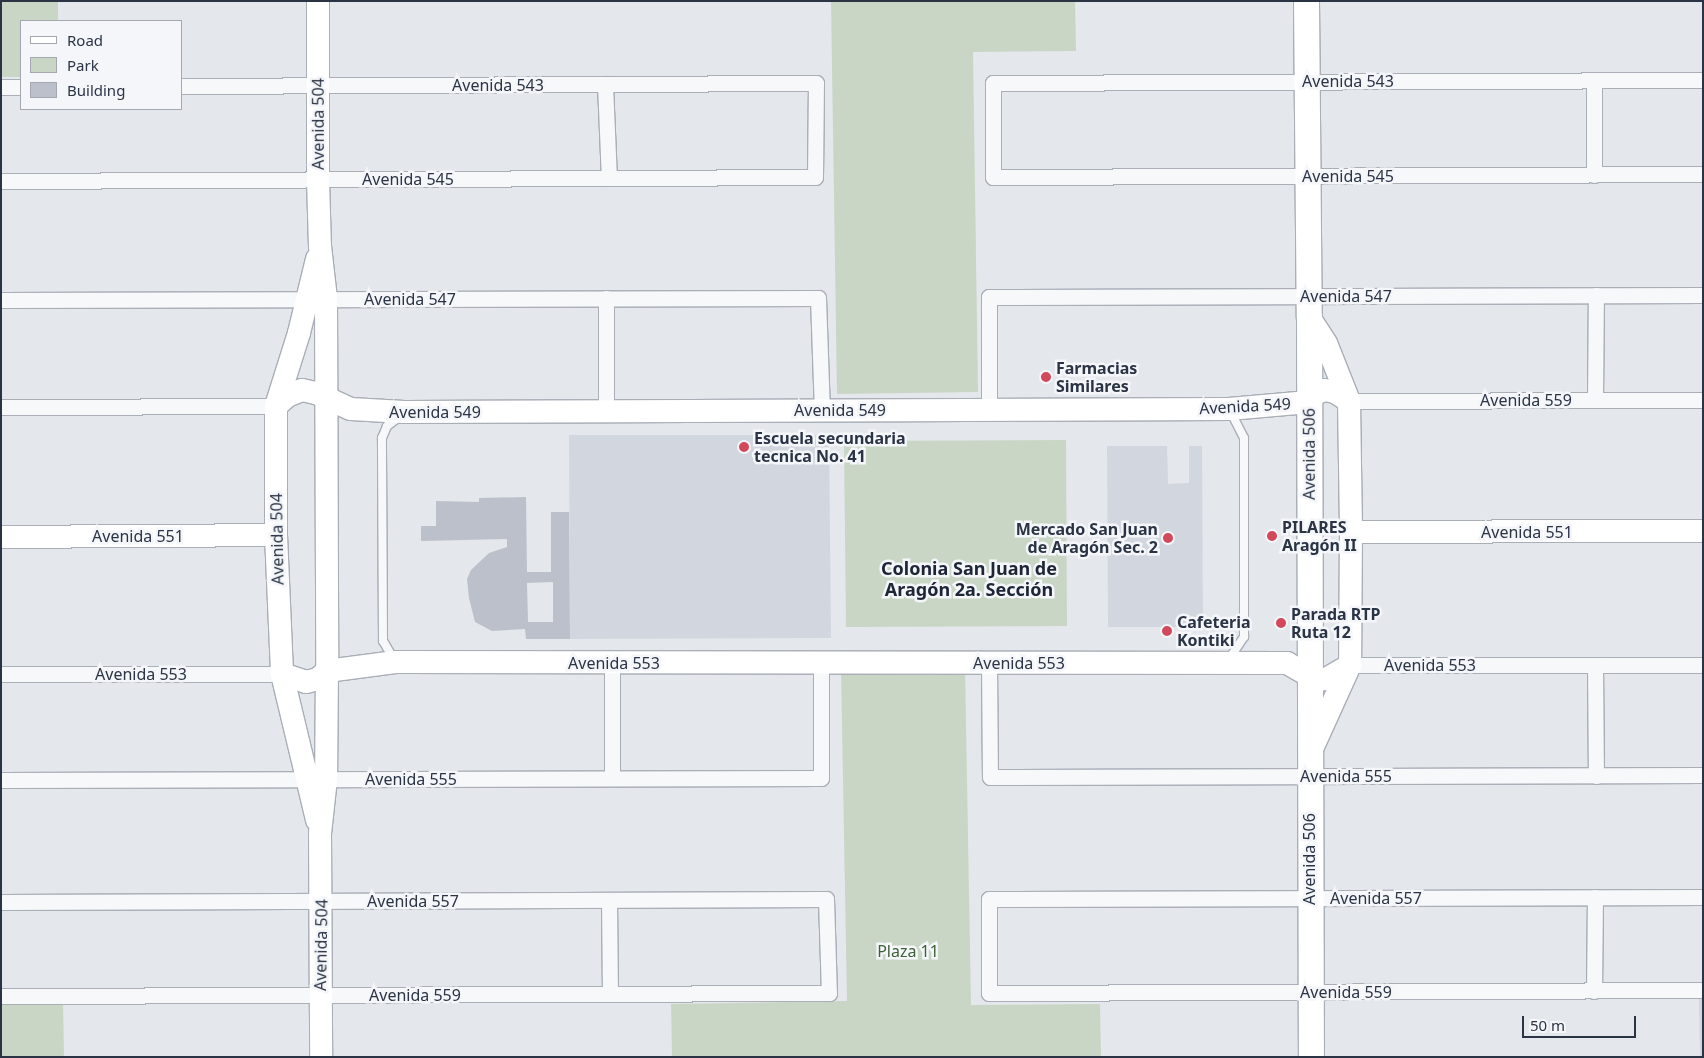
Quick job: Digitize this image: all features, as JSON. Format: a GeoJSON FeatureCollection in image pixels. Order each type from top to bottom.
{"type":"FeatureCollection","features":[{"type":"Feature","properties":{"kind":"main road","name":"Avenida 506"},"geometry":{"type":"LineString","coordinates":[[1306,1],[1309,306],[1311,1057]]}},
{"type":"Feature","properties":{"kind":"street","name":"Avenida 504"},"geometry":{"type":"LineString","coordinates":[[318,1],[320,246],[316,299],[325,397],[327,671],[316,779],[322,901],[321,1057]]}},
{"type":"Feature","properties":{"kind":"street"},"geometry":{"type":"LineString","coordinates":[[1594,80],[1594,174]]}},
{"type":"Feature","properties":{"kind":"street","name":"Avenida 543"},"geometry":{"type":"LineString","coordinates":[[993,177],[993,83],[1703,80]]}},
{"type":"Feature","properties":{"kind":"street","name":"Avenida 543"},"geometry":{"type":"LineString","coordinates":[[182,86],[816,83],[816,178]]}},
{"type":"Feature","properties":{"kind":"street"},"geometry":{"type":"LineString","coordinates":[[605,84],[609,178]]}},
{"type":"Feature","properties":{"kind":"street"},"geometry":{"type":"LineString","coordinates":[[1,87],[20,87]]}},
{"type":"Feature","properties":{"kind":"street","name":"Avenida 545"},"geometry":{"type":"LineString","coordinates":[[993,177],[1703,174]]}},
{"type":"Feature","properties":{"kind":"street","name":"Avenida 545"},"geometry":{"type":"LineString","coordinates":[[1,181],[816,178]]}},
{"type":"Feature","properties":{"kind":"street"},"geometry":{"type":"LineString","coordinates":[[1596,295],[1596,400]]}},
{"type":"Feature","properties":{"kind":"street","name":"Avenida 547"},"geometry":{"type":"LineString","coordinates":[[989,409],[989,297],[1309,306],[1596,295],[1703,295]]}},
{"type":"Feature","properties":{"kind":"street"},"geometry":{"type":"LineString","coordinates":[[606,298],[606,412]]}},
{"type":"Feature","properties":{"kind":"street","name":"Avenida 547"},"geometry":{"type":"LineString","coordinates":[[1,300],[818,298],[822,410]]}},
{"type":"Feature","properties":{"kind":"street","name":"Avenida 504"},"geometry":{"type":"LineString","coordinates":[[316,299],[299,333],[276,406],[276,535],[282,674],[316,779]]}},
{"type":"Feature","properties":{"kind":"street"},"geometry":{"type":"LineString","coordinates":[[1309,306],[1349,400],[1351,532],[1350,665],[1309,766]]}},
{"type":"Feature","properties":{"kind":"street","name":"Avenida 549"},"geometry":{"type":"LineString","coordinates":[[276,406],[287,396],[302,390],[325,397],[351,409],[404,412],[1229,409],[1309,402],[1316,394],[1324,390],[1335,392],[1349,400]]}},
{"type":"Feature","properties":{"kind":"street","name":"Avenida 559"},"geometry":{"type":"LineString","coordinates":[[1349,400],[1703,400]]}},
{"type":"Feature","properties":{"kind":"street"},"geometry":{"type":"LineString","coordinates":[[1,407],[276,406]]}},
{"type":"Feature","properties":{"kind":"street","name":"Avenida 551"},"geometry":{"type":"LineString","coordinates":[[1351,532],[1703,531]]}},
{"type":"Feature","properties":{"kind":"street","name":"Avenida 551"},"geometry":{"type":"LineString","coordinates":[[1,537],[276,535]]}},
{"type":"Feature","properties":{"kind":"street","name":"Avenida 553"},"geometry":{"type":"LineString","coordinates":[[1,674],[282,674],[306,682],[318,679],[327,671],[395,662],[1287,663],[1316,680],[1326,678],[1350,665],[1703,665]]}},
{"type":"Feature","properties":{"kind":"street"},"geometry":{"type":"LineString","coordinates":[[612,663],[612,778]]}},
{"type":"Feature","properties":{"kind":"street","name":"Avenida 555"},"geometry":{"type":"LineString","coordinates":[[1,780],[821,778],[821,663]]}},
{"type":"Feature","properties":{"kind":"street","name":"Avenida 555"},"geometry":{"type":"LineString","coordinates":[[989,663],[990,777],[1309,766],[1596,776],[1703,775]]}},
{"type":"Feature","properties":{"kind":"street"},"geometry":{"type":"LineString","coordinates":[[1595,665],[1596,776]]}},
{"type":"Feature","properties":{"kind":"street"},"geometry":{"type":"LineString","coordinates":[[1594,991],[1595,897]]}},
{"type":"Feature","properties":{"kind":"street","name":"Avenida 557"},"geometry":{"type":"LineString","coordinates":[[989,993],[989,899],[1703,897]]}},
{"type":"Feature","properties":{"kind":"street","name":"Avenida 557"},"geometry":{"type":"LineString","coordinates":[[1,902],[826,899],[829,993]]}},
{"type":"Feature","properties":{"kind":"street"},"geometry":{"type":"LineString","coordinates":[[609,900],[610,994]]}},
{"type":"Feature","properties":{"kind":"street","name":"Avenida 559"},"geometry":{"type":"LineString","coordinates":[[989,993],[1703,990]]}},
{"type":"Feature","properties":{"kind":"street","name":"Avenida 559"},"geometry":{"type":"LineString","coordinates":[[1,996],[829,993]]}},
{"type":"Feature","properties":{"kind":"lane"},"geometry":{"type":"LineString","coordinates":[[1227,663],[1244,637],[1244,438],[1229,409]]}},
{"type":"Feature","properties":{"kind":"lane"},"geometry":{"type":"LineString","coordinates":[[395,662],[383,640],[382,438],[387,426],[404,412]]}},
{"type":"Feature","properties":{"kind":"shaded area"},"geometry":{"type":"Polygon","coordinates":[[[569,435],[829,435],[831,638],[570,639],[569,435]]]}},
{"type":"Feature","properties":{"kind":"shaded area"},"geometry":{"type":"Polygon","coordinates":[[[1107,446],[1167,446],[1168,484],[1189,483],[1189,446],[1202,446],[1203,627],[1108,627],[1107,446]]]}},
{"type":"Feature","properties":{"kind":"shaded area"},"geometry":{"type":"Polygon","coordinates":[[[1699,999],[1703,999],[1703,1057],[1700,1057],[1699,999]]]}},
{"type":"Feature","properties":{"kind":"green space"},"geometry":{"type":"Polygon","coordinates":[[[1,1],[58,1],[58,20],[20,20],[20,77],[1,77],[1,1]]]}},
{"type":"Feature","properties":{"kind":"green space"},"geometry":{"type":"Polygon","coordinates":[[[831,1],[1075,1],[1076,51],[973,52],[978,392],[837,394],[831,1]]]}},
{"type":"Feature","properties":{"kind":"green space"},"geometry":{"type":"Polygon","coordinates":[[[1066,440],[1067,626],[846,627],[844,441],[1066,440]]]}},
{"type":"Feature","properties":{"kind":"green space","name":"Plaza 11"},"geometry":{"type":"Polygon","coordinates":[[[965,667],[971,1005],[1100,1004],[1101,1057],[672,1057],[671,1004],[847,1001],[841,669],[965,667]]]}},
{"type":"Feature","properties":{"kind":"green space"},"geometry":{"type":"Polygon","coordinates":[[[1,1002],[63,1002],[64,1057],[1,1057],[1,1002]]]}},
{"type":"Feature","properties":{"kind":"building"},"geometry":{"type":"Polygon","coordinates":[[[526,497],[527,572],[551,572],[551,512],[569,512],[570,639],[526,639],[525,629],[492,631],[475,622],[469,598],[467,579],[471,570],[489,553],[507,547],[507,539],[421,541],[421,526],[436,526],[436,501],[479,502],[479,498],[526,497]],[[553,582],[527,583],[528,622],[553,622],[553,582]]]}},
{"type":"Feature","properties":{"kind":"place","name":"Farmacias Similares"},"geometry":{"type":"Point","coordinates":[1046,377]}},
{"type":"Feature","properties":{"kind":"place","name":"Escuela secundaria tecnica No. 41"},"geometry":{"type":"Point","coordinates":[744,447]}},
{"type":"Feature","properties":{"kind":"place","name":"PILARES Aragón II"},"geometry":{"type":"Point","coordinates":[1272,536]}},
{"type":"Feature","properties":{"kind":"place","name":"Mercado San Juan de Aragón Sec. 2"},"geometry":{"type":"Point","coordinates":[1168,538]}},
{"type":"Feature","properties":{"kind":"place","name":"Parada RTP Ruta 12"},"geometry":{"type":"Point","coordinates":[1281,623]}},
{"type":"Feature","properties":{"kind":"place","name":"Cafeteria Kontiki"},"geometry":{"type":"Point","coordinates":[1167,631]}},
{"type":"Feature","properties":{"kind":"district","name":"Colonia San Juan de Aragón 2a. Sección"},"geometry":{"type":"Point","coordinates":[969,579]}}]}
